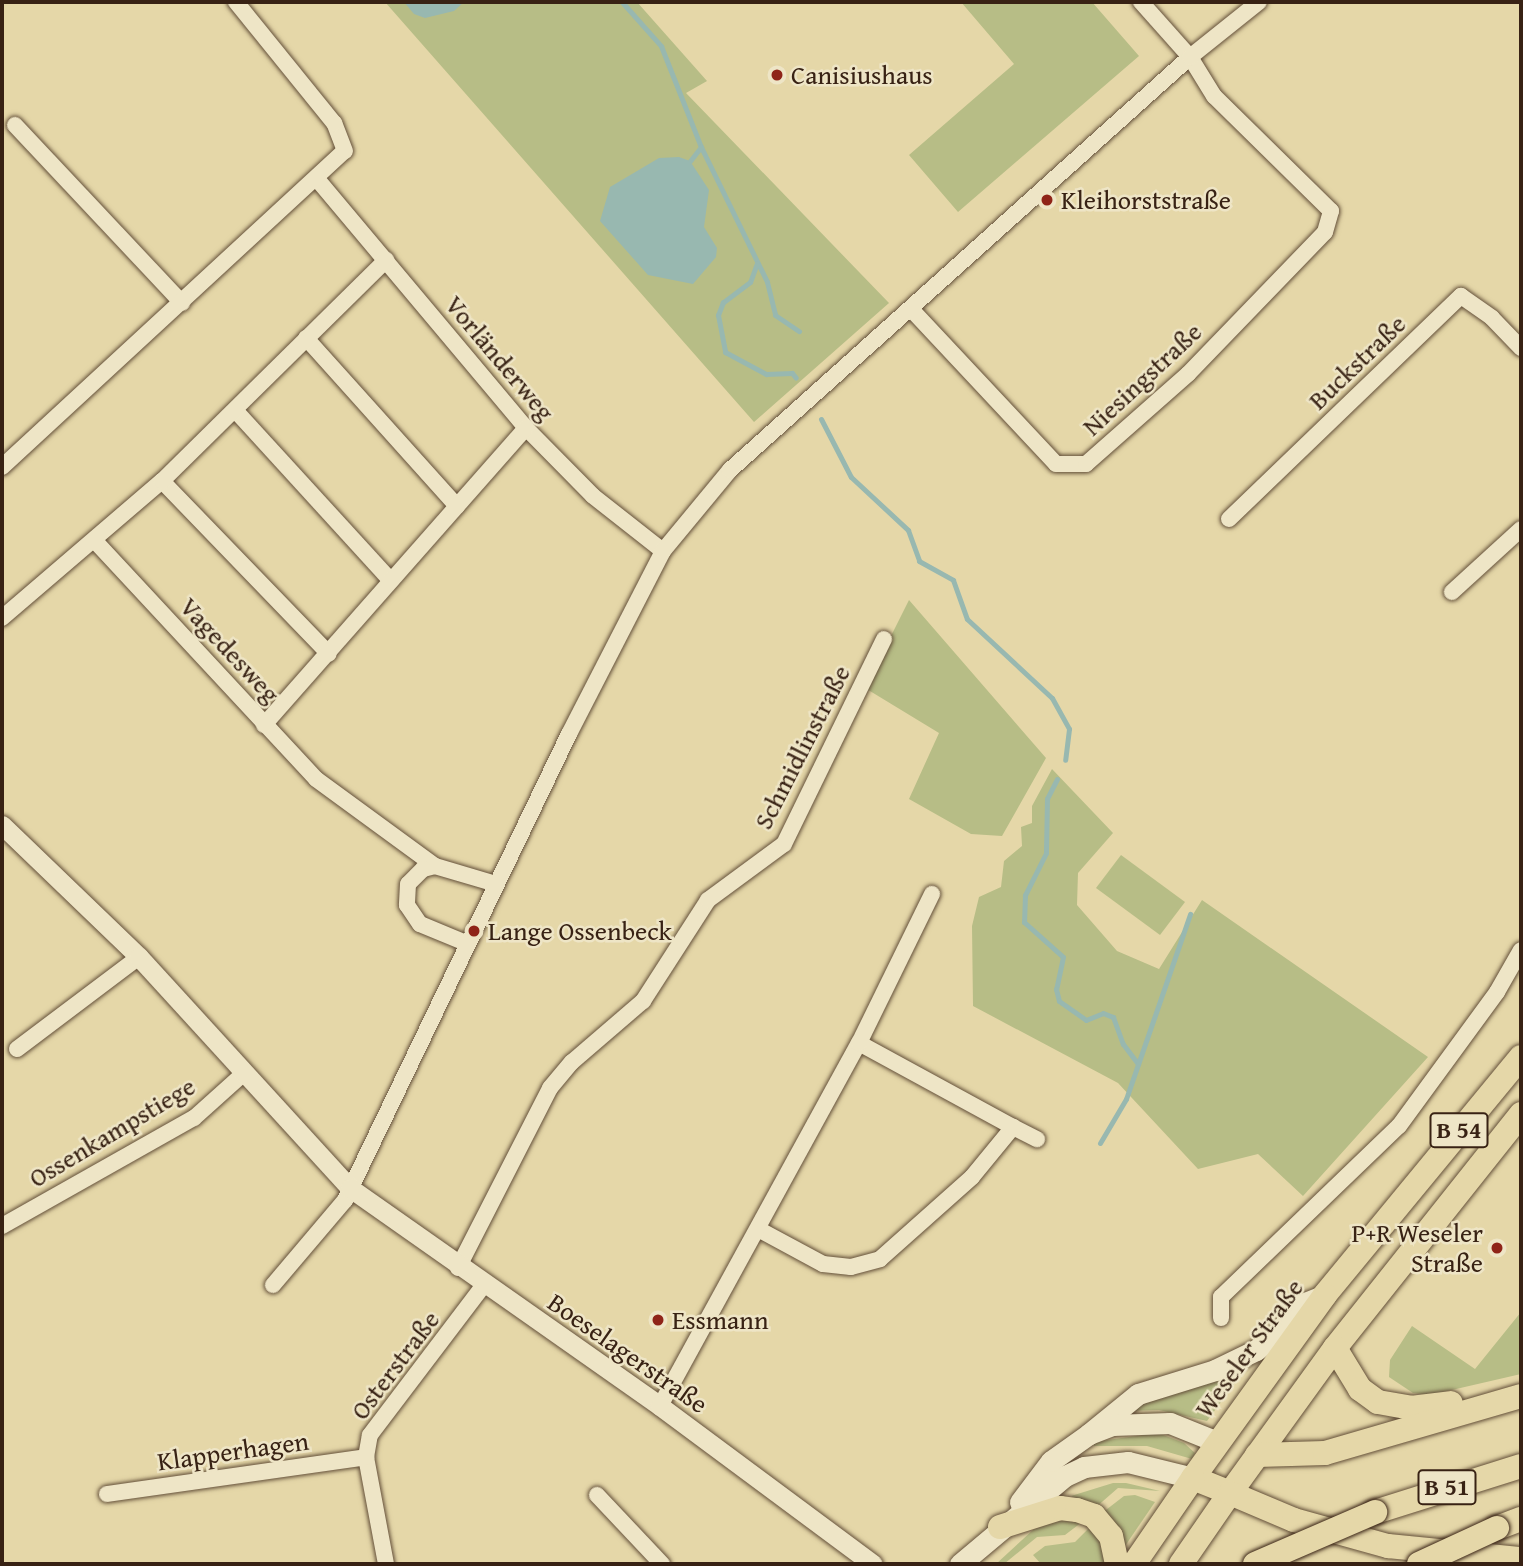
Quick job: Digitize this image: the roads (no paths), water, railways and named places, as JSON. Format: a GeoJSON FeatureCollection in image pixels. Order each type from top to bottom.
{"type":"FeatureCollection","features":[{"type":"Feature","properties":{"kind":"main road","name":"Weseler Straße"},"geometry":{"type":"LineString","coordinates":[[1000,1527],[1051,1461],[1089,1434],[1112,1425],[1151,1421],[1170,1423],[1217,1443],[1325,1295],[1521,1057]]}},
{"type":"Feature","properties":{"kind":"main road","name":"B 54"},"geometry":{"type":"LineString","coordinates":[[1497,1085],[1521,1102]]}},
{"type":"Feature","properties":{"kind":"main road","name":"B 54"},"geometry":{"type":"LineString","coordinates":[[1230,1493],[1335,1348],[1521,1114]]}},
{"type":"Feature","properties":{"kind":"main road"},"geometry":{"type":"LineString","coordinates":[[1089,1434],[1138,1394],[1215,1370],[1255,1350],[1278,1333],[1300,1305],[1325,1295]]}},
{"type":"Feature","properties":{"kind":"main road"},"geometry":{"type":"LineString","coordinates":[[1335,1348],[1360,1389],[1378,1402],[1411,1408],[1516,1398]]}},
{"type":"Feature","properties":{"kind":"main road"},"geometry":{"type":"LineString","coordinates":[[1217,1443],[1257,1455],[1325,1453],[1516,1398]]}},
{"type":"Feature","properties":{"kind":"main road","name":"B 54"},"geometry":{"type":"LineString","coordinates":[[1193,1478],[1217,1443]]}},
{"type":"Feature","properties":{"kind":"main road","name":"Weseler Straße"},"geometry":{"type":"LineString","coordinates":[[960,1564],[1000,1527],[1065,1476],[1100,1462],[1128,1462],[1193,1478]]}},
{"type":"Feature","properties":{"kind":"main road","name":"B 51"},"geometry":{"type":"LineString","coordinates":[[1255,1564],[1375,1512],[1521,1466]]}},
{"type":"Feature","properties":{"kind":"main road"},"geometry":{"type":"LineString","coordinates":[[1135,1564],[1193,1478],[1294,1520],[1388,1546],[1521,1559]]}},
{"type":"Feature","properties":{"kind":"main road"},"geometry":{"type":"LineString","coordinates":[[1181,1564],[1230,1493]]}},
{"type":"Feature","properties":{"kind":"main road"},"geometry":{"type":"LineString","coordinates":[[1000,1527],[1060,1508],[1077,1510],[1094,1516],[1111,1536],[1117,1564]]}},
{"type":"Feature","properties":{"kind":"main road","name":"B 51"},"geometry":{"type":"LineString","coordinates":[[1419,1564],[1521,1519]]}},
{"type":"Feature","properties":{"kind":"street"},"geometry":{"type":"LineString","coordinates":[[5,457],[182,303],[345,151],[341,134],[236,2]]}},
{"type":"Feature","properties":{"kind":"street"},"geometry":{"type":"LineString","coordinates":[[1141,2],[1190,57]]}},
{"type":"Feature","properties":{"kind":"street"},"geometry":{"type":"LineString","coordinates":[[273,1285],[345,1199],[496,884],[663,551],[730,470],[1190,57],[1259,2]]}},
{"type":"Feature","properties":{"kind":"street","name":"Niesingstraße"},"geometry":{"type":"LineString","coordinates":[[911,309],[1056,464],[1086,464],[1188,374],[1317,242],[1325,232],[1331,211],[1214,96],[1190,57]]}},
{"type":"Feature","properties":{"kind":"street"},"geometry":{"type":"LineString","coordinates":[[15,125],[182,303]]}},
{"type":"Feature","properties":{"kind":"street","name":"Vorländerweg"},"geometry":{"type":"LineString","coordinates":[[317,179],[526,428],[593,496],[663,551]]}},
{"type":"Feature","properties":{"kind":"street"},"geometry":{"type":"LineString","coordinates":[[2,618],[162,481],[386,260]]}},
{"type":"Feature","properties":{"kind":"street","name":"Buckstraße"},"geometry":{"type":"LineString","coordinates":[[1229,519],[1461,296],[1492,318],[1521,348]]}},
{"type":"Feature","properties":{"kind":"street"},"geometry":{"type":"LineString","coordinates":[[306,338],[457,506]]}},
{"type":"Feature","properties":{"kind":"street"},"geometry":{"type":"LineString","coordinates":[[236,410],[391,581]]}},
{"type":"Feature","properties":{"kind":"street","name":"Vagedesweg"},"geometry":{"type":"LineString","coordinates":[[95,541],[264,725],[526,428]]}},
{"type":"Feature","properties":{"kind":"street"},"geometry":{"type":"LineString","coordinates":[[162,481],[329,654]]}},
{"type":"Feature","properties":{"kind":"street"},"geometry":{"type":"LineString","coordinates":[[1452,592],[1521,529]]}},
{"type":"Feature","properties":{"kind":"street","name":"Schmidlinstraße"},"geometry":{"type":"LineString","coordinates":[[458,1268],[551,1088],[572,1062],[643,1001],[709,900],[785,844],[884,639]]}},
{"type":"Feature","properties":{"kind":"street"},"geometry":{"type":"LineString","coordinates":[[264,725],[316,779],[435,866],[496,884]]}},
{"type":"Feature","properties":{"kind":"street","name":"Boeselagerstraße"},"geometry":{"type":"LineString","coordinates":[[2,825],[139,957],[242,1074],[350,1188],[458,1268],[660,1406],[873,1564]]}},
{"type":"Feature","properties":{"kind":"street"},"geometry":{"type":"LineString","coordinates":[[435,866],[423,869],[408,884],[407,905],[420,924],[468,944]]}},
{"type":"Feature","properties":{"kind":"street"},"geometry":{"type":"LineString","coordinates":[[660,1406],[859,1043],[932,894]]}},
{"type":"Feature","properties":{"kind":"street","name":"Weseler Straße"},"geometry":{"type":"LineString","coordinates":[[1222,1318],[1221,1297],[1398,1126],[1497,992],[1521,950]]}},
{"type":"Feature","properties":{"kind":"street"},"geometry":{"type":"LineString","coordinates":[[18,1049],[139,957]]}},
{"type":"Feature","properties":{"kind":"street"},"geometry":{"type":"LineString","coordinates":[[859,1043],[1037,1139]]}},
{"type":"Feature","properties":{"kind":"street","name":"Ossenkampstiege"},"geometry":{"type":"LineString","coordinates":[[2,1226],[194,1118],[242,1074]]}},
{"type":"Feature","properties":{"kind":"street"},"geometry":{"type":"LineString","coordinates":[[758,1228],[823,1264],[852,1267],[880,1259],[972,1177],[1013,1127]]}},
{"type":"Feature","properties":{"kind":"street","name":"Osterstraße"},"geometry":{"type":"LineString","coordinates":[[386,1564],[366,1457],[376,1423],[484,1285]]}},
{"type":"Feature","properties":{"kind":"street","name":"Klapperhagen"},"geometry":{"type":"LineString","coordinates":[[107,1494],[366,1457]]}},
{"type":"Feature","properties":{"kind":"street"},"geometry":{"type":"LineString","coordinates":[[597,1495],[662,1564]]}},
{"type":"Feature","properties":{"kind":"water"},"geometry":{"type":"Polygon","coordinates":[[[404,2],[464,2],[454,11],[425,18],[414,14],[404,2]]]}},
{"type":"Feature","properties":{"kind":"water"},"geometry":{"type":"Polygon","coordinates":[[[679,157],[690,161],[709,190],[704,227],[717,248],[716,257],[693,284],[648,275],[600,221],[610,187],[659,158],[679,157]]]}},
{"type":"Feature","properties":{"kind":"waterway"},"geometry":{"type":"LineString","coordinates":[[622,2],[661,46],[701,147],[767,282],[775,315],[799,331]]}},
{"type":"Feature","properties":{"kind":"waterway"},"geometry":{"type":"LineString","coordinates":[[690,161],[701,147]]}},
{"type":"Feature","properties":{"kind":"waterway"},"geometry":{"type":"LineString","coordinates":[[757,263],[750,282],[723,302],[718,315],[725,352],[766,374],[792,373],[796,378]]}},
{"type":"Feature","properties":{"kind":"waterway"},"geometry":{"type":"LineString","coordinates":[[821,419],[851,477],[908,530],[919,561],[953,580],[967,619],[1052,698],[1069,729],[1065,760]]}},
{"type":"Feature","properties":{"kind":"waterway"},"geometry":{"type":"LineString","coordinates":[[1057,779],[1047,799],[1046,853],[1025,895],[1024,922],[1063,957],[1056,989],[1059,1001],[1086,1020],[1103,1013],[1113,1017],[1123,1044],[1138,1064]]}},
{"type":"Feature","properties":{"kind":"waterway"},"geometry":{"type":"LineString","coordinates":[[1100,1143],[1126,1099],[1190,914]]}},
{"type":"Feature","properties":{"kind":"place","name":"Canisiushaus"},"geometry":{"type":"Point","coordinates":[777,75]}},
{"type":"Feature","properties":{"kind":"place","name":"Kleihorststraße"},"geometry":{"type":"Point","coordinates":[1047,200]}},
{"type":"Feature","properties":{"kind":"place","name":"Lange Ossenbeck"},"geometry":{"type":"Point","coordinates":[474,931]}},
{"type":"Feature","properties":{"kind":"place","name":"P+R Weseler Straße"},"geometry":{"type":"Point","coordinates":[1497,1248]}},
{"type":"Feature","properties":{"kind":"place","name":"Essmann"},"geometry":{"type":"Point","coordinates":[658,1320]}}]}
